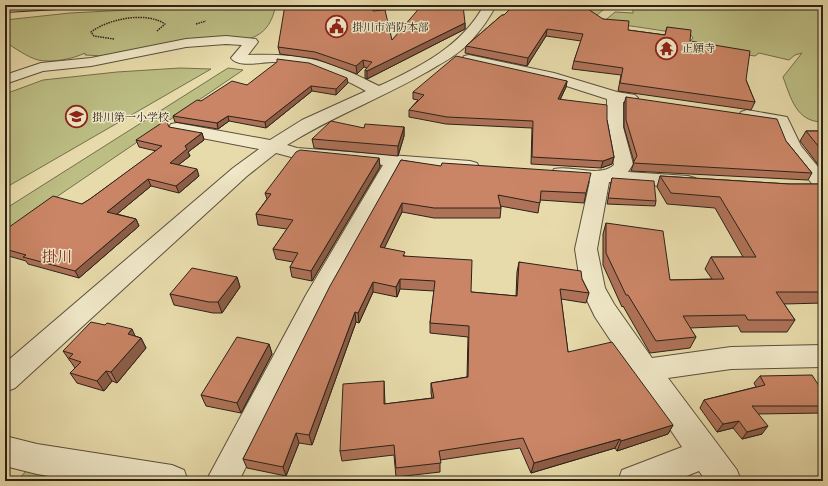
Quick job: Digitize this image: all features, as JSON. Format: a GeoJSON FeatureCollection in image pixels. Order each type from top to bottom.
{"type":"FeatureCollection","features":[{"type":"Feature","properties":{"kind":"main road"},"geometry":{"type":"LineString","coordinates":[[5,9],[75,5]]}},
{"type":"Feature","properties":{"kind":"street"},"geometry":{"type":"LineString","coordinates":[[5,380],[240,172],[273,146],[308,124],[397,83],[447,55],[465,40],[482,20],[490,5]]}},
{"type":"Feature","properties":{"kind":"street"},"geometry":{"type":"LineString","coordinates":[[5,80],[41,67],[91,62],[186,43],[226,40],[252,42],[238,58],[289,59],[309,62],[327,67],[378,92]]}},
{"type":"Feature","properties":{"kind":"street"},"geometry":{"type":"LineString","coordinates":[[447,55],[554,77],[615,96],[647,100]]}},
{"type":"Feature","properties":{"kind":"street"},"geometry":{"type":"LineString","coordinates":[[601,176],[617,172],[622,169],[624,164],[615,127],[615,96]]}},
{"type":"Feature","properties":{"kind":"street"},"geometry":{"type":"LineString","coordinates":[[734,113],[781,120],[793,147],[823,184]]}},
{"type":"Feature","properties":{"kind":"street"},"geometry":{"type":"LineString","coordinates":[[177,128],[273,146],[295,153],[394,162],[490,168]]}},
{"type":"Feature","properties":{"kind":"street"},"geometry":{"type":"LineString","coordinates":[[222,481],[318,295],[394,162]]}},
{"type":"Feature","properties":{"kind":"street"},"geometry":{"type":"LineString","coordinates":[[545,172],[704,183]]}},
{"type":"Feature","properties":{"kind":"street"},"geometry":{"type":"LineString","coordinates":[[601,176],[586,249],[588,268],[593,288],[604,310],[704,454],[725,481]]}},
{"type":"Feature","properties":{"kind":"street"},"geometry":{"type":"LineString","coordinates":[[803,188],[823,188]]}},
{"type":"Feature","properties":{"kind":"street"},"geometry":{"type":"LineString","coordinates":[[646,370],[731,358],[823,356]]}},
{"type":"Feature","properties":{"kind":"street"},"geometry":{"type":"LineString","coordinates":[[5,451],[37,459],[172,481]]}},
{"type":"Feature","properties":{"kind":"street"},"geometry":{"type":"LineString","coordinates":[[634,481],[704,454]]}},
{"type":"Feature","properties":{"kind":"path"},"geometry":{"type":"LineString","coordinates":[[193,25],[206,21]]}},
{"type":"Feature","properties":{"kind":"green space"},"geometry":{"type":"Polygon","coordinates":[[[225,5],[276,5],[270,22],[264,31],[248,39],[104,56],[85,55],[85,53],[69,59],[56,61],[34,59],[5,42],[5,20],[70,13],[225,5]]]}},
{"type":"Feature","properties":{"kind":"green space"},"geometry":{"type":"Polygon","coordinates":[[[512,5],[624,5],[619,7],[609,7],[591,21],[524,9],[505,9],[512,5]]]}},
{"type":"Feature","properties":{"kind":"green space"},"geometry":{"type":"Polygon","coordinates":[[[624,5],[823,6],[823,122],[806,118],[801,113],[792,100],[783,77],[802,53],[795,55],[789,60],[759,53],[755,56],[695,47],[688,43],[693,38],[691,35],[602,23],[615,12],[633,13],[633,10],[624,5]]]}},
{"type":"Feature","properties":{"kind":"green space","name":"掛川第一小学校"},"geometry":{"type":"Polygon","coordinates":[[[180,68],[211,69],[5,188],[5,94],[43,80],[117,72],[180,68]]]}},
{"type":"Feature","properties":{"kind":"green space"},"geometry":{"type":"Polygon","coordinates":[[[228,68],[243,70],[5,232],[5,209],[228,68]]]}},
{"type":"Feature","properties":{"kind":"green space"},"geometry":{"type":"Polygon","coordinates":[[[37,459],[175,481],[17,481],[37,459]]]}},
{"type":"Feature","properties":{"kind":"building"},"geometry":{"type":"Polygon","coordinates":[[[285,5],[372,5],[373,11],[385,10],[392,40],[422,5],[463,5],[465,23],[367,71],[365,70],[372,62],[363,60],[356,66],[315,52],[278,47],[285,5]]]}},
{"type":"Feature","properties":{"kind":"building"},"geometry":{"type":"Polygon","coordinates":[[[514,5],[582,5],[603,19],[629,21],[628,30],[665,35],[667,27],[691,30],[690,41],[750,51],[746,80],[755,102],[620,83],[623,68],[574,61],[583,34],[547,29],[528,58],[466,46],[514,5]]]}},
{"type":"Feature","properties":{"kind":"building"},"geometry":{"type":"Polygon","coordinates":[[[456,56],[567,81],[558,99],[607,105],[607,120],[614,157],[603,161],[532,157],[533,121],[447,117],[409,110],[424,95],[413,92],[456,56]]]}},
{"type":"Feature","properties":{"kind":"building"},"geometry":{"type":"Polygon","coordinates":[[[277,59],[309,63],[347,78],[336,89],[311,86],[265,122],[228,116],[217,123],[173,116],[197,100],[201,101],[232,81],[247,85],[277,62],[277,59]]]}},
{"type":"Feature","properties":{"kind":"building"},"geometry":{"type":"Polygon","coordinates":[[[626,97],[777,119],[786,141],[812,173],[633,163],[637,156],[626,120],[626,97]]]}},
{"type":"Feature","properties":{"kind":"building"},"geometry":{"type":"Polygon","coordinates":[[[166,120],[169,127],[202,133],[185,146],[187,149],[170,163],[197,169],[176,186],[148,179],[107,212],[136,219],[75,271],[23,257],[26,255],[5,249],[5,230],[53,196],[82,204],[162,146],[136,140],[166,120]]]}},
{"type":"Feature","properties":{"kind":"building"},"geometry":{"type":"Polygon","coordinates":[[[331,121],[364,128],[365,124],[404,127],[398,146],[312,139],[331,121]]]}},
{"type":"Feature","properties":{"kind":"building"},"geometry":{"type":"Polygon","coordinates":[[[806,131],[823,131],[823,152],[806,131]]]}},
{"type":"Feature","properties":{"kind":"building"},"geometry":{"type":"Polygon","coordinates":[[[300,150],[379,158],[311,271],[290,267],[298,253],[273,249],[293,220],[256,214],[271,194],[265,193],[296,152],[300,150]]]}},
{"type":"Feature","properties":{"kind":"building"},"geometry":{"type":"Polygon","coordinates":[[[401,160],[441,166],[442,163],[591,173],[586,193],[541,191],[540,203],[498,195],[501,208],[434,208],[402,203],[380,247],[405,252],[403,256],[472,260],[471,292],[517,296],[519,262],[581,271],[582,279],[589,293],[560,289],[568,352],[612,342],[673,425],[621,441],[620,439],[534,463],[523,438],[439,451],[441,463],[396,468],[394,445],[340,451],[343,384],[384,381],[384,404],[434,398],[431,383],[468,377],[469,326],[430,323],[435,281],[400,279],[396,287],[373,282],[358,313],[355,312],[309,435],[296,433],[283,467],[243,459],[330,286],[401,160]]]}},
{"type":"Feature","properties":{"kind":"building"},"geometry":{"type":"Polygon","coordinates":[[[660,176],[789,184],[823,184],[823,292],[776,292],[795,320],[748,320],[745,315],[683,316],[696,337],[656,341],[628,295],[626,295],[606,253],[606,223],[663,231],[670,280],[724,279],[711,257],[756,257],[720,197],[671,193],[660,176]]]}},
{"type":"Feature","properties":{"kind":"building"},"geometry":{"type":"Polygon","coordinates":[[[612,178],[654,181],[656,201],[608,198],[612,178]]]}},
{"type":"Feature","properties":{"kind":"building"},"geometry":{"type":"Polygon","coordinates":[[[192,268],[237,277],[218,302],[209,302],[170,294],[192,268]]]}},
{"type":"Feature","properties":{"kind":"building"},"geometry":{"type":"Polygon","coordinates":[[[91,322],[105,325],[107,323],[132,329],[128,334],[141,338],[111,372],[106,371],[97,381],[70,373],[81,362],[69,358],[73,354],[63,351],[91,322]]]}},
{"type":"Feature","properties":{"kind":"building"},"geometry":{"type":"Polygon","coordinates":[[[237,337],[269,344],[237,403],[201,395],[237,337]]]}},
{"type":"Feature","properties":{"kind":"building"},"geometry":{"type":"Polygon","coordinates":[[[812,375],[823,392],[823,406],[752,406],[768,426],[747,432],[739,421],[723,424],[704,400],[765,385],[760,376],[812,375]]]}},
{"type":"Feature","properties":{"kind":"place","name":"掛川市消防本部"},"geometry":{"type":"Point","coordinates":[336,27]}},
{"type":"Feature","properties":{"kind":"place","name":"正願寺"},"geometry":{"type":"Point","coordinates":[667,48]}},
{"type":"Feature","properties":{"kind":"place","name":"掛川第一小学校"},"geometry":{"type":"Point","coordinates":[76,117]}},
{"type":"Feature","properties":{"kind":"district","name":"掛川"},"geometry":{"type":"Point","coordinates":[57,257]}}]}
